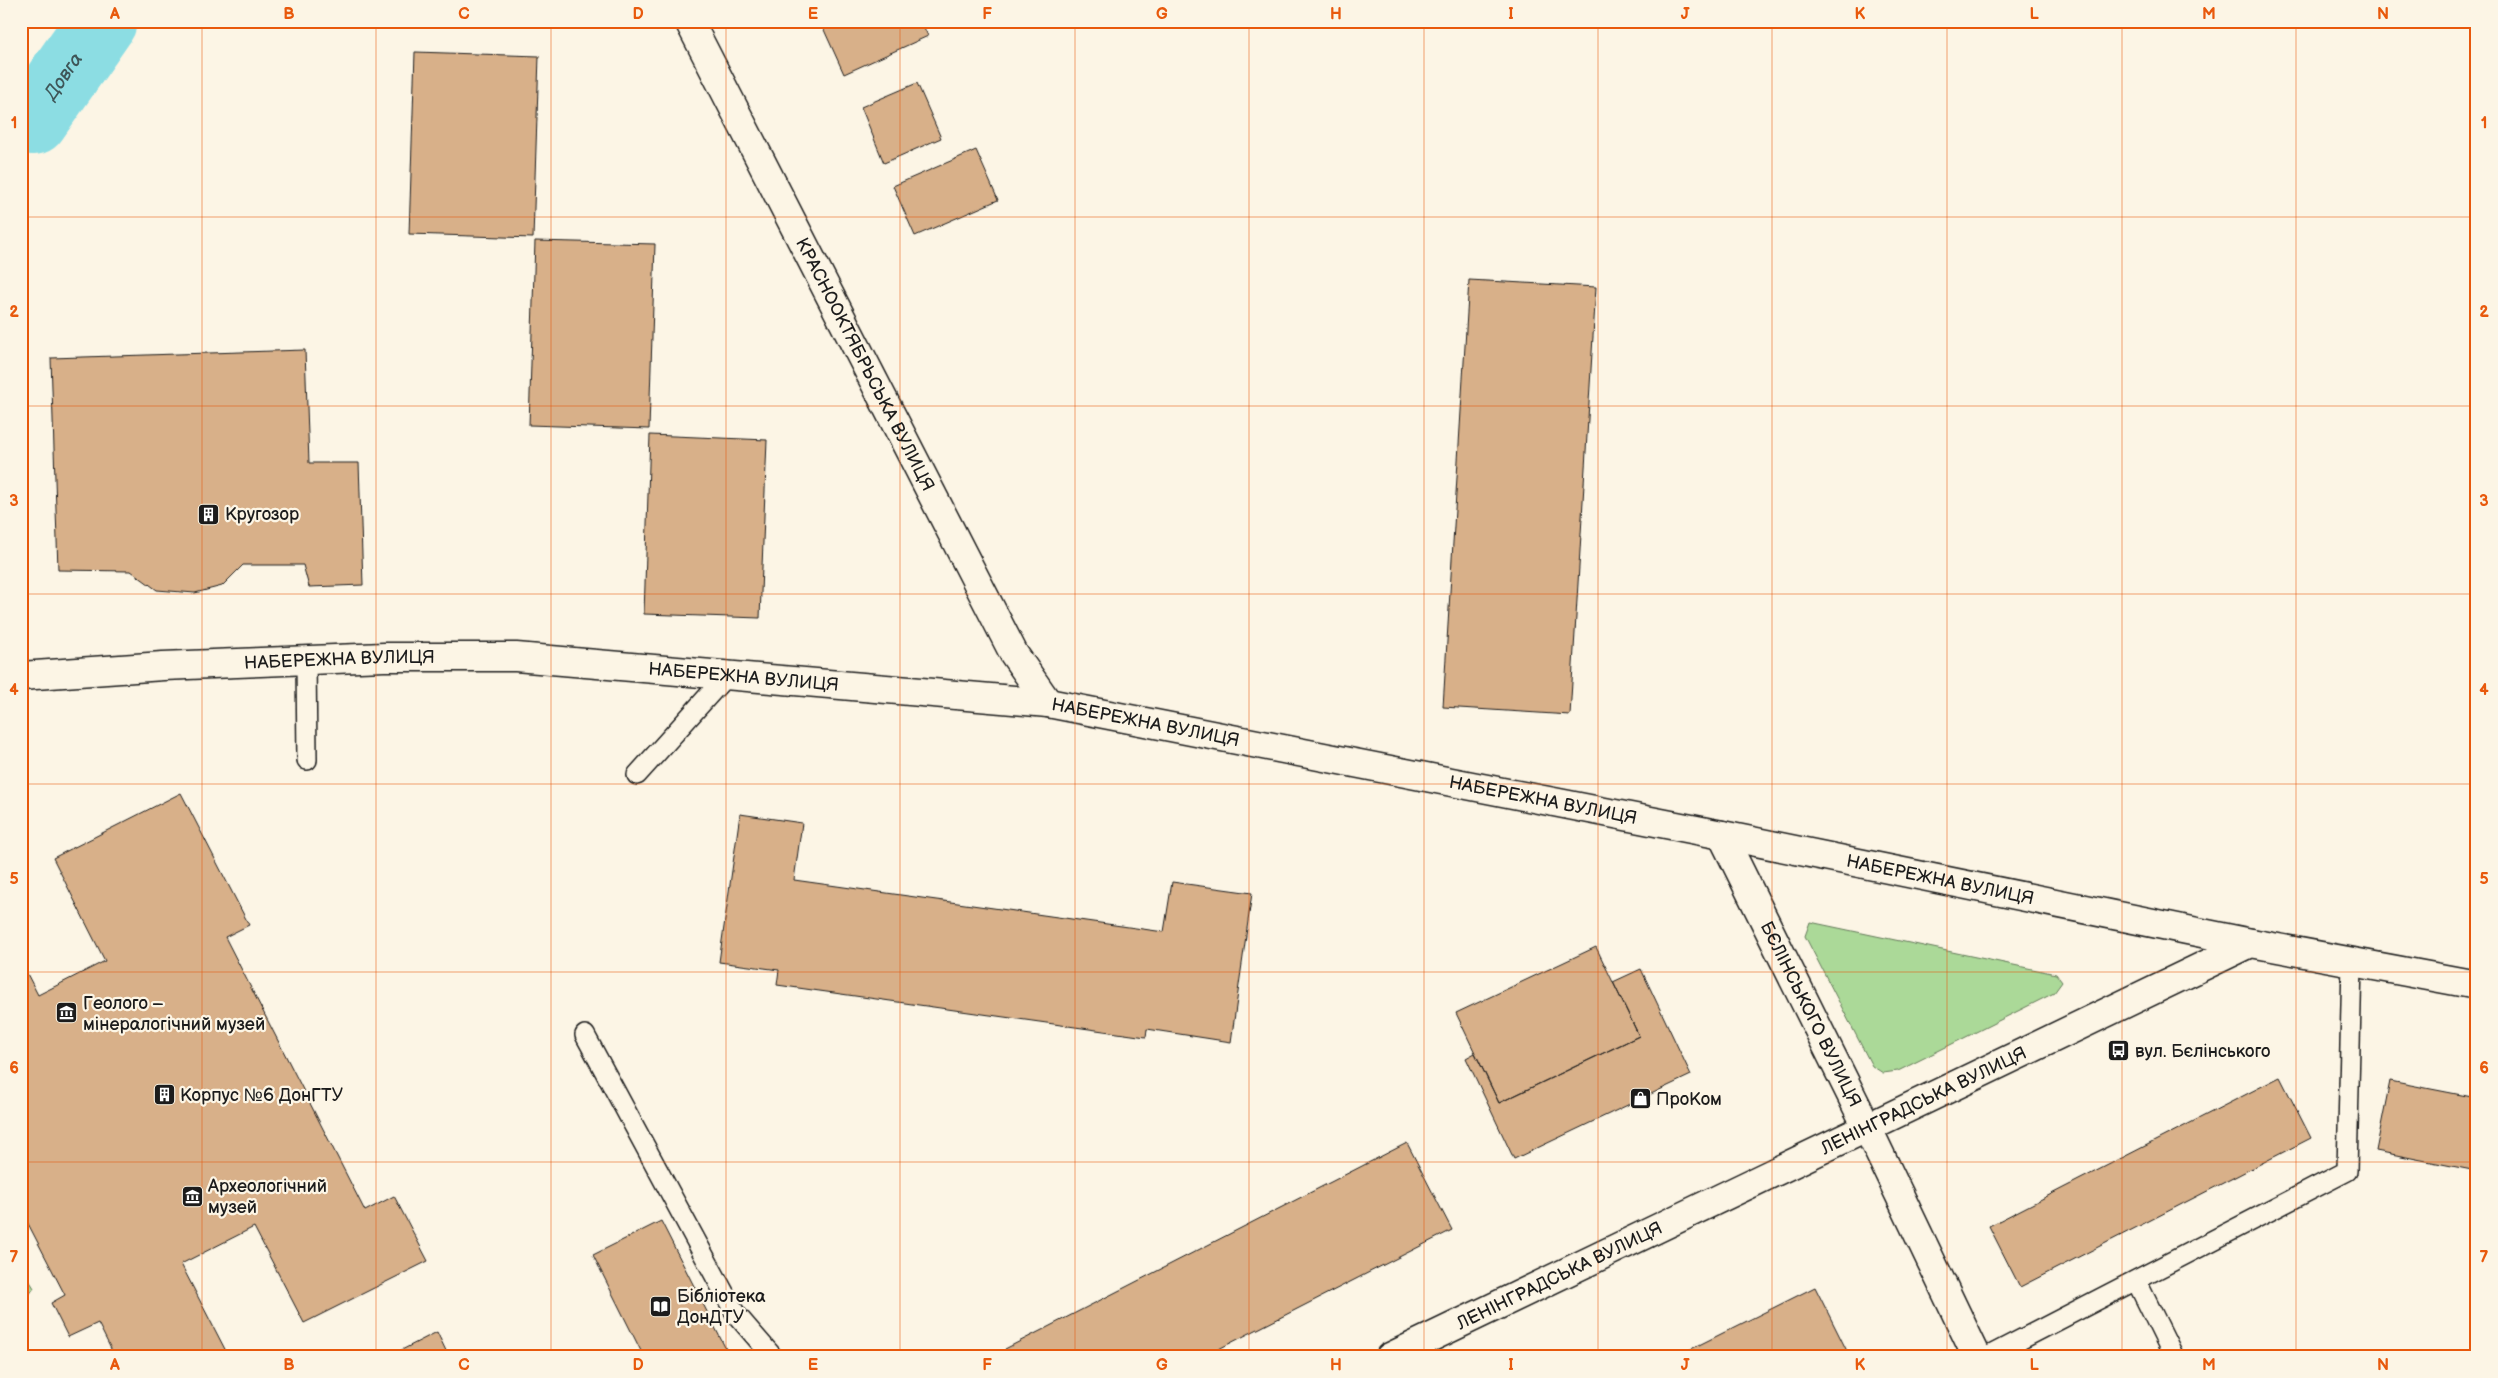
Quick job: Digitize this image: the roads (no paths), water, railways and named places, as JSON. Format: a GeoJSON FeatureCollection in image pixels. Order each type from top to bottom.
{"type":"FeatureCollection","features":[{"type":"Feature","properties":{"kind":"street","name":"КРАСНООКТЯБРЬСЬКА ВУЛИЦЯ"},"geometry":{"type":"LineString","coordinates":[[689,21],[1010,646],[1048,703]]}},
{"type":"Feature","properties":{"kind":"street","name":"НАБЕРЕЖНА ВУЛИЦЯ"},"geometry":{"type":"LineString","coordinates":[[21,676],[163,666],[384,657],[516,657],[1048,703],[1722,835],[2252,943]]}},
{"type":"Feature","properties":{"kind":"street","name":"БЄЛІНСЬКОГО ВУЛИЦЯ"},"geometry":{"type":"LineString","coordinates":[[1722,835],[1867,1126],[1977,1357]]}},
{"type":"Feature","properties":{"kind":"street"},"geometry":{"type":"LineString","coordinates":[[2252,943],[2477,985]]}},
{"type":"Feature","properties":{"kind":"street","name":"ЛЕНІНГРАДСЬКА ВУЛИЦЯ"},"geometry":{"type":"LineString","coordinates":[[1398,1355],[1867,1126],[2252,943]]}},
{"type":"Feature","properties":{"kind":"lane"},"geometry":{"type":"LineString","coordinates":[[306,660],[306,760]]}},
{"type":"Feature","properties":{"kind":"lane"},"geometry":{"type":"LineString","coordinates":[[637,775],[727,675]]}},
{"type":"Feature","properties":{"kind":"lane"},"geometry":{"type":"LineString","coordinates":[[1987,1357],[2348,1171],[2352,963]]}},
{"type":"Feature","properties":{"kind":"lane"},"geometry":{"type":"LineString","coordinates":[[585,1035],[735,1313],[773,1357]]}},
{"type":"Feature","properties":{"kind":"lane"},"geometry":{"type":"LineString","coordinates":[[2136,1280],[2174,1357]]}},
{"type":"Feature","properties":{"kind":"waterway","name":"Довга"},"geometry":{"type":"LineString","coordinates":[[21,116],[33,120],[102,21]]}},
{"type":"Feature","properties":{"kind":"place","name":"Кругозор"},"geometry":{"type":"Point","coordinates":[209,514]}},
{"type":"Feature","properties":{"kind":"place","name":"Геолого – мінералогічний музей"},"geometry":{"type":"Point","coordinates":[67,1013]}},
{"type":"Feature","properties":{"kind":"place","name":"вул. Бєлінського"},"geometry":{"type":"Point","coordinates":[2119,1051]}},
{"type":"Feature","properties":{"kind":"place","name":"Корпус №6 ДонГТУ"},"geometry":{"type":"Point","coordinates":[164,1095]}},
{"type":"Feature","properties":{"kind":"place","name":"ПроКом"},"geometry":{"type":"Point","coordinates":[1640,1099]}},
{"type":"Feature","properties":{"kind":"place","name":"Археологічний музей"},"geometry":{"type":"Point","coordinates":[192,1196]}},
{"type":"Feature","properties":{"kind":"place","name":"Бібліотека ДонДТУ"},"geometry":{"type":"Point","coordinates":[661,1306]}}]}
